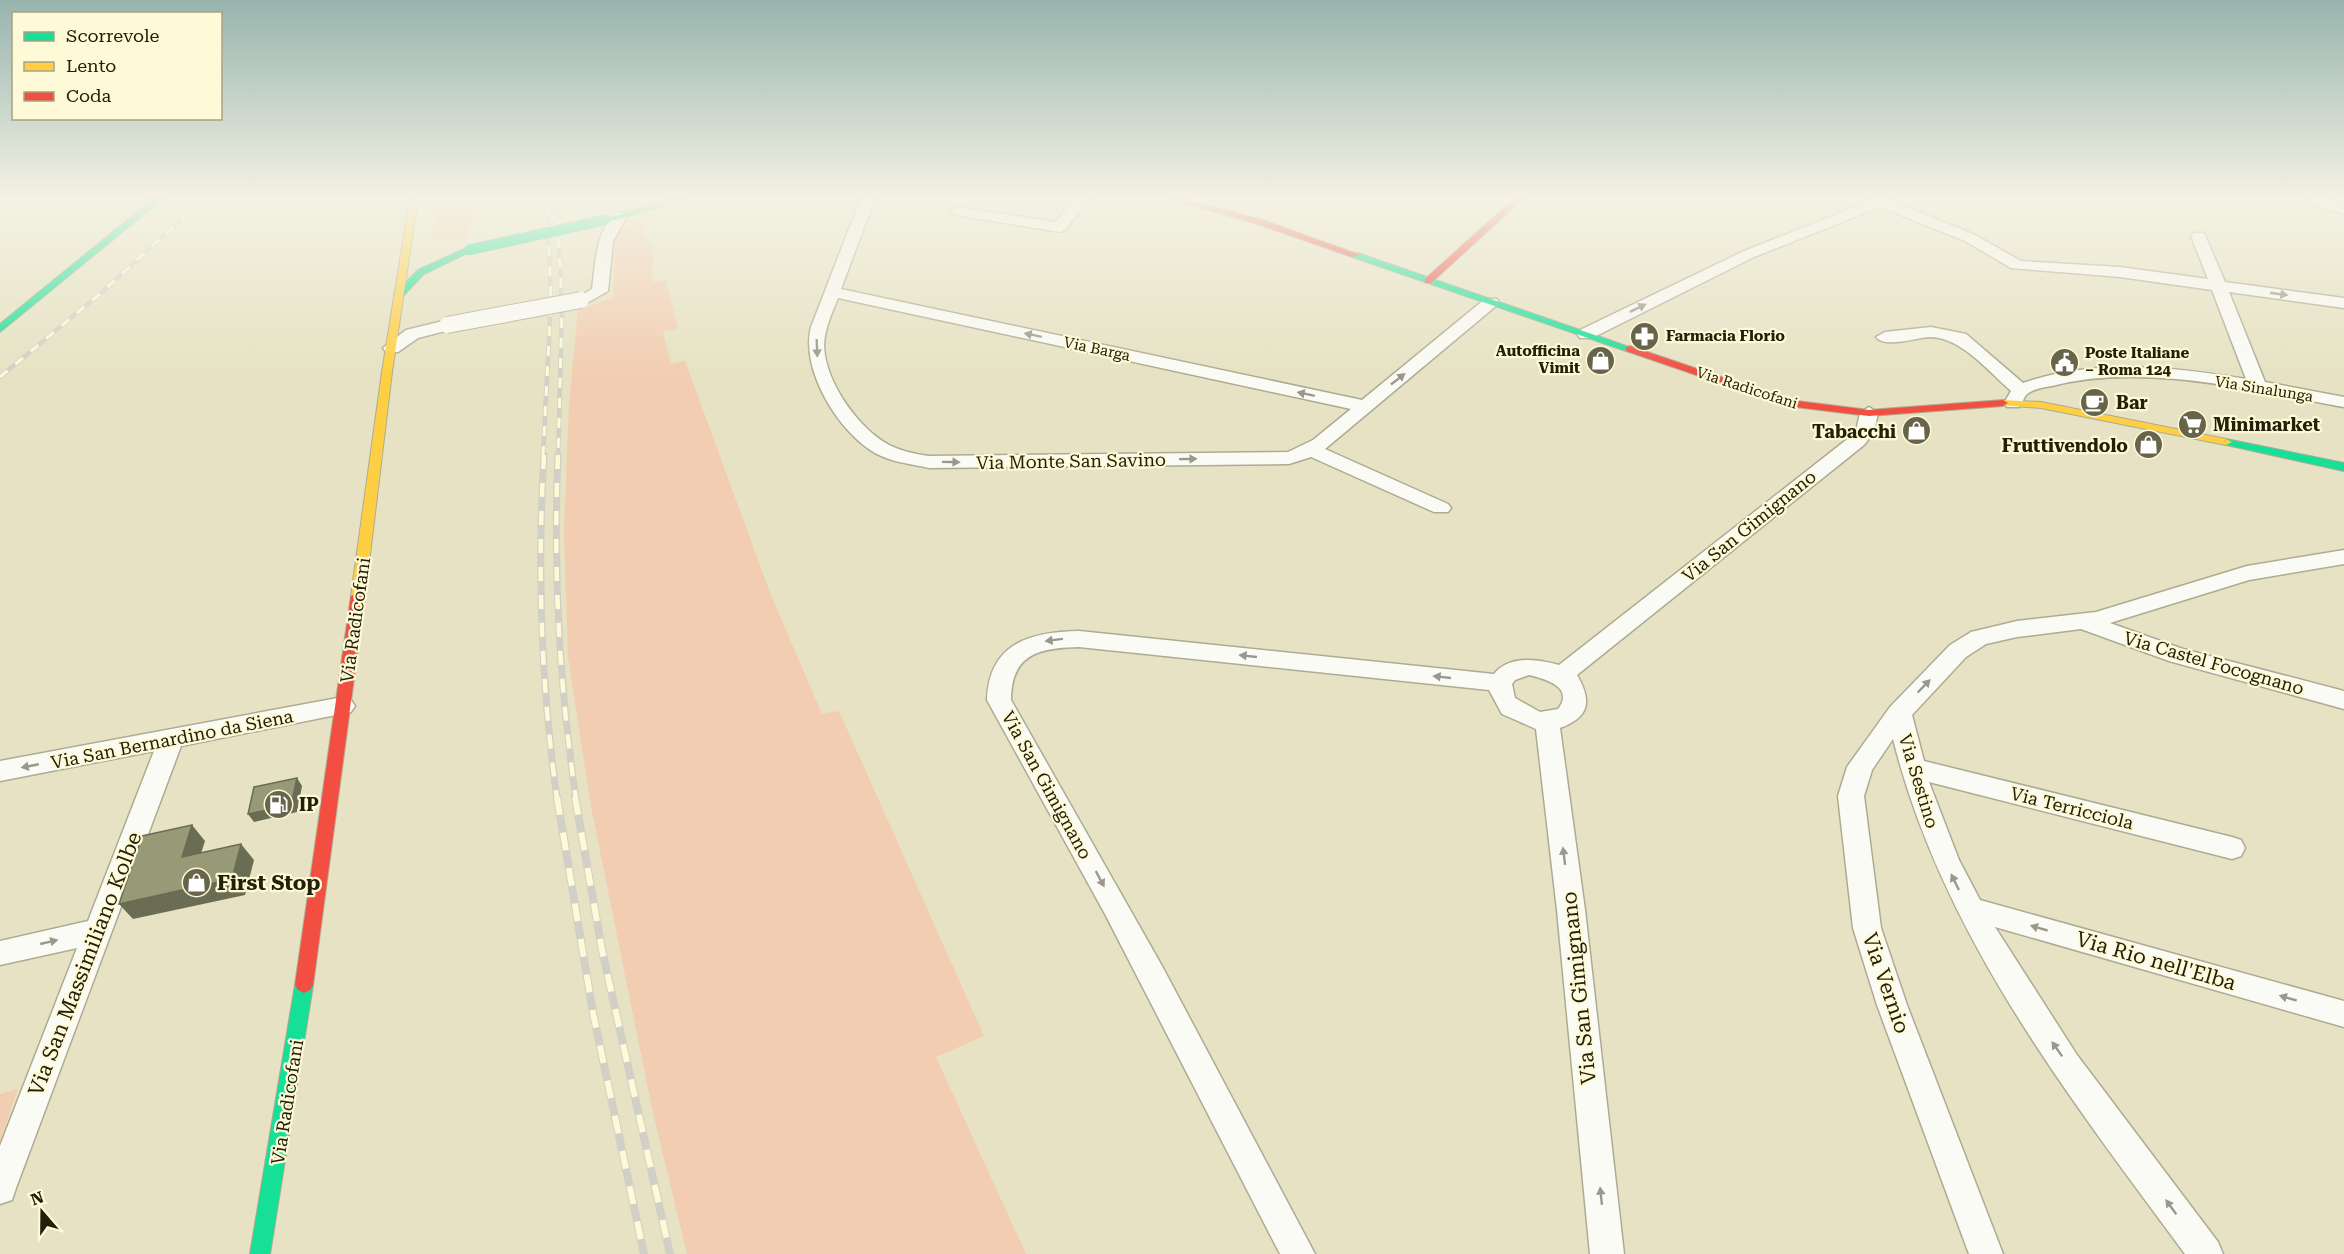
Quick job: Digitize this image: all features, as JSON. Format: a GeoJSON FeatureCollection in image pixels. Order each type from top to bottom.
{"type":"FeatureCollection","features":[{"type":"Feature","properties":{"kind":"street"},"geometry":{"type":"LineString","coordinates":[[0,329],[89,257]]}},
{"type":"Feature","properties":{"kind":"street","name":"Via Radicofani"},"geometry":{"type":"LineString","coordinates":[[260,1254],[287,1108],[392,348],[402,257]]}},
{"type":"Feature","properties":{"kind":"street"},"geometry":{"type":"LineString","coordinates":[[401,263],[426,257]]}},
{"type":"Feature","properties":{"kind":"street"},"geometry":{"type":"LineString","coordinates":[[399,295],[435,257]]}},
{"type":"Feature","properties":{"kind":"street"},"geometry":{"type":"LineString","coordinates":[[392,348],[412,334],[447,325],[581,300],[600,291],[604,257]]}},
{"type":"Feature","properties":{"kind":"street","name":"Via Monte San Savino"},"geometry":{"type":"LineString","coordinates":[[846,257],[823,314],[815,347],[822,375],[857,429],[869,440],[891,453],[929,462],[1289,458],[1311,450],[1491,302]]}},
{"type":"Feature","properties":{"kind":"street","name":"Via Radicofani"},"geometry":{"type":"LineString","coordinates":[[1358,257],[1774,399],[1820,409],[1869,413],[2017,397],[2344,467]]}},
{"type":"Feature","properties":{"kind":"street"},"geometry":{"type":"LineString","coordinates":[[1428,281],[1455,257]]}},
{"type":"Feature","properties":{"kind":"street"},"geometry":{"type":"LineString","coordinates":[[1586,334],[1744,257]]}},
{"type":"Feature","properties":{"kind":"street"},"geometry":{"type":"LineString","coordinates":[[2002,257],[2017,265],[2111,271],[2344,303]]}},
{"type":"Feature","properties":{"kind":"street"},"geometry":{"type":"LineString","coordinates":[[2207,257],[2258,387]]}},
{"type":"Feature","properties":{"kind":"street","name":"Via Barga"},"geometry":{"type":"LineString","coordinates":[[832,292],[1363,406]]}},
{"type":"Feature","properties":{"kind":"street"},"geometry":{"type":"LineString","coordinates":[[1886,337],[1931,332],[1960,338],[2017,397]]}},
{"type":"Feature","properties":{"kind":"street","name":"Via Sinalunga"},"geometry":{"type":"LineString","coordinates":[[2017,397],[2057,378],[2109,374],[2165,375],[2258,387],[2344,402]]}},
{"type":"Feature","properties":{"kind":"street","name":"Via San Gimignano"},"geometry":{"type":"LineString","coordinates":[[1562,675],[1857,441],[1865,432],[1869,413]]}},
{"type":"Feature","properties":{"kind":"street"},"geometry":{"type":"LineString","coordinates":[[1311,450],[1441,508]]}},
{"type":"Feature","properties":{"kind":"street","name":"Via Sestino"},"geometry":{"type":"LineString","coordinates":[[2206,1254],[2039,1022],[1968,908],[1945,859],[1912,768],[1899,713],[1958,651],[1971,642],[2008,630],[2085,622],[2254,571],[2344,557]]}},
{"type":"Feature","properties":{"kind":"street","name":"Via Castel Focognano"},"geometry":{"type":"LineString","coordinates":[[2085,622],[2188,659],[2344,700]]}},
{"type":"Feature","properties":{"kind":"street","name":"Via San Gimignano"},"geometry":{"type":"LineString","coordinates":[[1298,1254],[1172,1013],[1051,789],[999,700],[997,685],[1000,671],[1023,649],[1041,641],[1079,639],[1500,683]]}},
{"type":"Feature","properties":{"kind":"street"},"geometry":{"type":"LineString","coordinates":[[1528,667],[1541,668],[1562,675],[1573,687],[1577,696],[1576,705],[1561,719],[1548,722],[1522,716],[1503,700],[1500,683],[1507,674],[1528,667]]}},
{"type":"Feature","properties":{"kind":"street","name":"Via San Bernardino da Siena"},"geometry":{"type":"LineString","coordinates":[[0,771],[343,706]]}},
{"type":"Feature","properties":{"kind":"street","name":"Via Vernio"},"geometry":{"type":"LineString","coordinates":[[1899,713],[1860,767],[1851,796],[1862,900],[1867,928],[1893,1005],[1986,1254]]}},
{"type":"Feature","properties":{"kind":"street","name":"Via San Gimignano"},"geometry":{"type":"LineString","coordinates":[[1548,722],[1571,910],[1607,1254]]}},
{"type":"Feature","properties":{"kind":"street","name":"Via San Massimiliano Kolbe"},"geometry":{"type":"LineString","coordinates":[[1,1183],[171,740]]}},
{"type":"Feature","properties":{"kind":"street","name":"Via Terricciola"},"geometry":{"type":"LineString","coordinates":[[1912,768],[2232,848]]}},
{"type":"Feature","properties":{"kind":"street","name":"Via Rio nell'Elba"},"geometry":{"type":"LineString","coordinates":[[1968,908],[2344,1014]]}},
{"type":"Feature","properties":{"kind":"street"},"geometry":{"type":"LineString","coordinates":[[0,953],[98,931]]}},
{"type":"Feature","properties":{"kind":"shaded area"},"geometry":{"type":"Polygon","coordinates":[[[614,257],[653,257],[652,282],[666,280],[678,329],[663,332],[671,364],[685,361],[772,598],[822,714],[839,711],[984,1036],[936,1057],[1026,1254],[687,1254],[653,1113],[591,807],[568,657],[564,532],[569,404],[578,310],[613,298],[614,257]]]}},
{"type":"Feature","properties":{"kind":"shaded area"},"geometry":{"type":"Polygon","coordinates":[[[18,1089],[0,1141],[0,1094],[18,1089]]]}},
{"type":"Feature","properties":{"kind":"building"},"geometry":{"type":"Polygon","coordinates":[[[297,778],[291,805],[248,814],[254,787],[297,778]]]}},
{"type":"Feature","properties":{"kind":"building"},"geometry":{"type":"Polygon","coordinates":[[[192,825],[182,857],[241,844],[232,879],[119,904],[142,836],[192,825]]]}},
{"type":"Feature","properties":{"kind":"railway"},"geometry":{"type":"LineString","coordinates":[[0,377],[141,257]]}},
{"type":"Feature","properties":{"kind":"railway"},"geometry":{"type":"LineString","coordinates":[[543,456],[551,299],[549,257]]}},
{"type":"Feature","properties":{"kind":"railway"},"geometry":{"type":"LineString","coordinates":[[558,456],[562,309],[560,257]]}},
{"type":"Feature","properties":{"kind":"railway"},"geometry":{"type":"LineString","coordinates":[[544,455],[541,541],[542,627],[547,713],[557,799]]}},
{"type":"Feature","properties":{"kind":"railway"},"geometry":{"type":"LineString","coordinates":[[558,455],[556,542],[559,627],[565,713],[576,799]]}},
{"type":"Feature","properties":{"kind":"railway"},"geometry":{"type":"LineString","coordinates":[[557,797],[593,1013],[644,1254]]}},
{"type":"Feature","properties":{"kind":"railway"},"geometry":{"type":"LineString","coordinates":[[575,797],[602,950],[670,1254]]}},
{"type":"Feature","properties":{"kind":"traffic: fast"},"geometry":{"type":"LineString","coordinates":[[0,329],[89,257]]}},
{"type":"Feature","properties":{"kind":"traffic: fast"},"geometry":{"type":"LineString","coordinates":[[399,295],[421,272],[455,257]]}},
{"type":"Feature","properties":{"kind":"traffic: fast"},"geometry":{"type":"LineString","coordinates":[[1359,257],[1630,349]]}},
{"type":"Feature","properties":{"kind":"traffic: fast"},"geometry":{"type":"LineString","coordinates":[[2226,442],[2344,467]]}},
{"type":"Feature","properties":{"kind":"traffic: fast"},"geometry":{"type":"LineString","coordinates":[[260,1254],[304,985]]}},
{"type":"Feature","properties":{"kind":"traffic: slow"},"geometry":{"type":"LineString","coordinates":[[358,596],[387,372],[405,257]]}},
{"type":"Feature","properties":{"kind":"traffic: slow"},"geometry":{"type":"LineString","coordinates":[[2003,403],[2041,405],[2226,442]]}},
{"type":"Feature","properties":{"kind":"traffic: jam"},"geometry":{"type":"LineString","coordinates":[[1428,281],[1455,257]]}},
{"type":"Feature","properties":{"kind":"traffic: jam"},"geometry":{"type":"LineString","coordinates":[[1630,349],[1787,403],[1869,413],[2003,403]]}},
{"type":"Feature","properties":{"kind":"traffic: jam"},"geometry":{"type":"LineString","coordinates":[[304,985],[358,596]]}},
{"type":"Feature","properties":{"kind":"place","name":"Farmacia Florio"},"geometry":{"type":"Point","coordinates":[1645,336]}},
{"type":"Feature","properties":{"kind":"place","name":"Autofficina Vimit"},"geometry":{"type":"Point","coordinates":[1601,360]}},
{"type":"Feature","properties":{"kind":"place","name":"Poste Italiane – Roma 124"},"geometry":{"type":"Point","coordinates":[2064,362]}},
{"type":"Feature","properties":{"kind":"place","name":"Bar"},"geometry":{"type":"Point","coordinates":[2095,402]}},
{"type":"Feature","properties":{"kind":"place","name":"Minimarket"},"geometry":{"type":"Point","coordinates":[2192,424]}},
{"type":"Feature","properties":{"kind":"place","name":"Tabacchi"},"geometry":{"type":"Point","coordinates":[1917,431]}},
{"type":"Feature","properties":{"kind":"place","name":"Fruttivendolo"},"geometry":{"type":"Point","coordinates":[2149,445]}},
{"type":"Feature","properties":{"kind":"place","name":"IP"},"geometry":{"type":"Point","coordinates":[278,804]}},
{"type":"Feature","properties":{"kind":"place","name":"First Stop"},"geometry":{"type":"Point","coordinates":[196,883]}}]}
